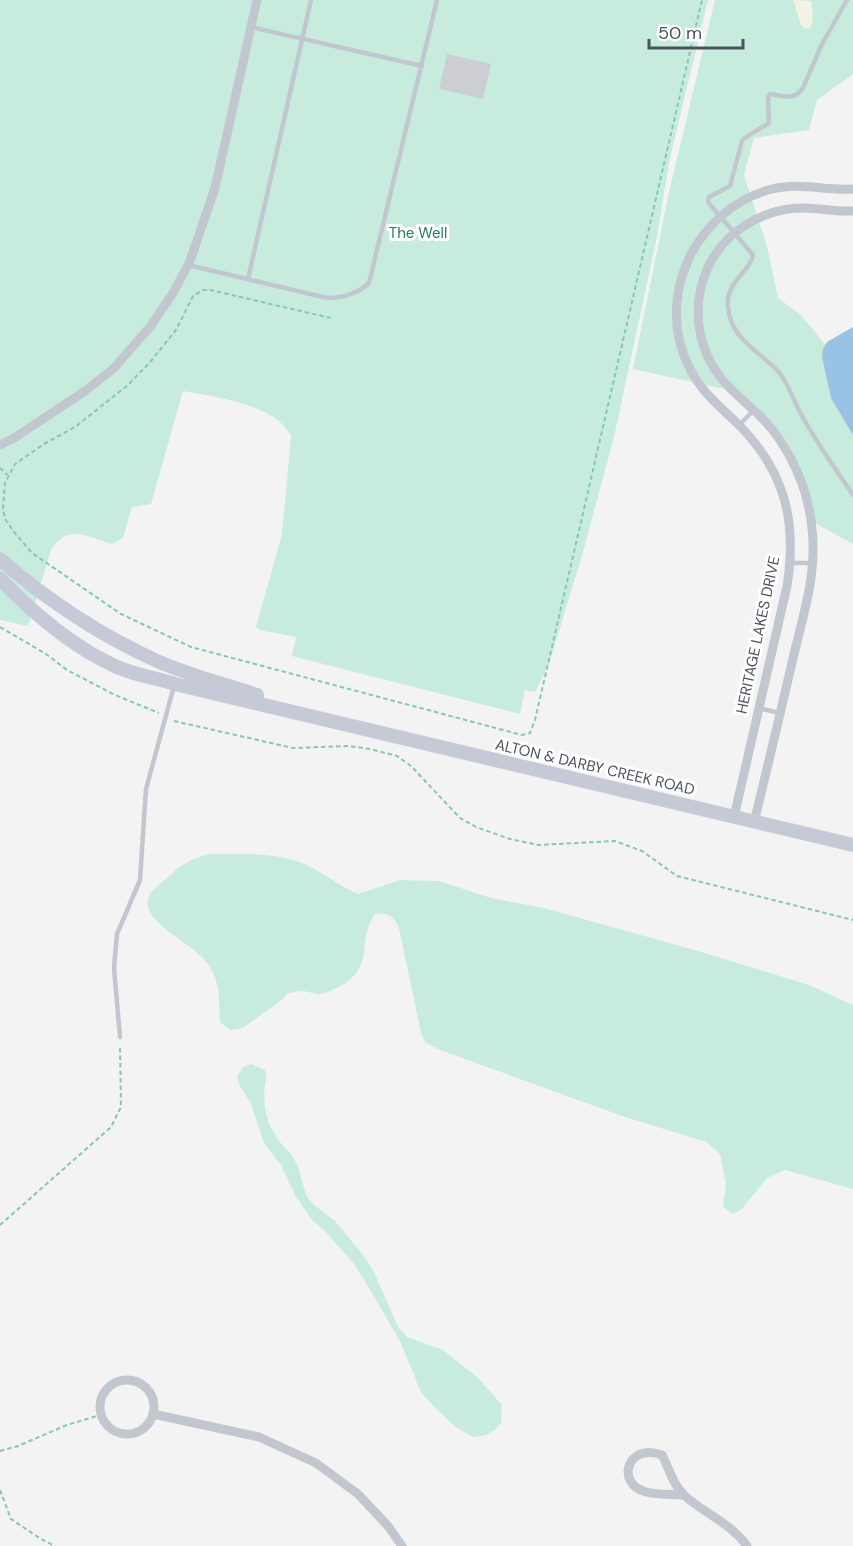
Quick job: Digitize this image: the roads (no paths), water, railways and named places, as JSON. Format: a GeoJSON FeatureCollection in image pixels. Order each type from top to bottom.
{"type":"FeatureCollection","features":[{"type":"Feature","properties":{"kind":"main road","name":"ALTON & DARBY CREEK ROAD"},"geometry":{"type":"LineString","coordinates":[[0,559],[18,575],[107,636],[159,662],[330,721]]}},
{"type":"Feature","properties":{"kind":"main road","name":"ALTON & DARBY CREEK ROAD"},"geometry":{"type":"LineString","coordinates":[[0,579],[65,637],[119,668],[175,684],[853,845]]}},
{"type":"Feature","properties":{"kind":"street"},"geometry":{"type":"LineString","coordinates":[[0,445],[85,391],[113,369],[150,327],[172,293],[188,265],[215,188],[257,0]]}},
{"type":"Feature","properties":{"kind":"street","name":"HERITAGE LAKES DRIVE"},"geometry":{"type":"LineString","coordinates":[[734,817],[788,586],[791,563],[790,521],[780,486],[759,447],[706,393],[685,359],[677,332],[676,304],[684,267],[694,245],[720,216],[746,198],[789,185],[853,189]]}},
{"type":"Feature","properties":{"kind":"street"},"geometry":{"type":"LineString","coordinates":[[754,822],[808,597],[813,563],[812,530],[801,480],[784,446],[755,410],[728,386],[716,370],[704,345],[698,319],[699,297],[705,274],[717,252],[734,233],[756,219],[789,209],[853,211]]}},
{"type":"Feature","properties":{"kind":"street"},"geometry":{"type":"LineString","coordinates":[[0,453],[14,438]]}},
{"type":"Feature","properties":{"kind":"street"},"geometry":{"type":"LineString","coordinates":[[121,1380],[131,1380],[140,1383],[152,1396],[153,1414],[144,1429],[127,1435],[118,1434],[110,1430],[100,1415],[101,1397],[106,1389],[121,1380]]}},
{"type":"Feature","properties":{"kind":"street"},"geometry":{"type":"LineString","coordinates":[[153,1414],[259,1437],[316,1463],[358,1494],[388,1526],[402,1546]]}},
{"type":"Feature","properties":{"kind":"street"},"geometry":{"type":"LineString","coordinates":[[684,1495],[646,1492],[637,1488],[629,1478],[628,1468],[631,1460],[639,1454],[653,1452],[663,1455],[676,1486],[684,1495],[747,1546]]}},
{"type":"Feature","properties":{"kind":"lane"},"geometry":{"type":"LineString","coordinates":[[248,279],[311,0]]}},
{"type":"Feature","properties":{"kind":"lane"},"geometry":{"type":"LineString","coordinates":[[188,265],[327,298],[339,298],[361,290],[369,283],[437,0]]}},
{"type":"Feature","properties":{"kind":"lane"},"geometry":{"type":"LineString","coordinates":[[847,0],[822,44],[807,82],[800,93],[792,97],[770,94],[768,97],[769,123],[742,141],[730,186],[708,199],[708,202],[752,253],[753,258],[735,282],[730,293],[728,310],[733,325],[750,348],[782,377],[819,446],[853,495]]}},
{"type":"Feature","properties":{"kind":"lane"},"geometry":{"type":"LineString","coordinates":[[251,27],[422,66]]}},
{"type":"Feature","properties":{"kind":"lane"},"geometry":{"type":"LineString","coordinates":[[739,425],[755,410]]}},
{"type":"Feature","properties":{"kind":"lane"},"geometry":{"type":"LineString","coordinates":[[791,563],[813,563]]}},
{"type":"Feature","properties":{"kind":"lane"},"geometry":{"type":"LineString","coordinates":[[120,1037],[114,968],[117,934],[140,880],[146,789],[175,684]]}},
{"type":"Feature","properties":{"kind":"lane"},"geometry":{"type":"LineString","coordinates":[[758,708],[780,713]]}},
{"type":"Feature","properties":{"kind":"water"},"geometry":{"type":"Polygon","coordinates":[[[853,327],[853,435],[831,398],[822,357],[827,342],[853,327]]]}},
{"type":"Feature","properties":{"kind":"park label","name":"The Well"},"geometry":{"type":"Point","coordinates":[418,233]}}]}
